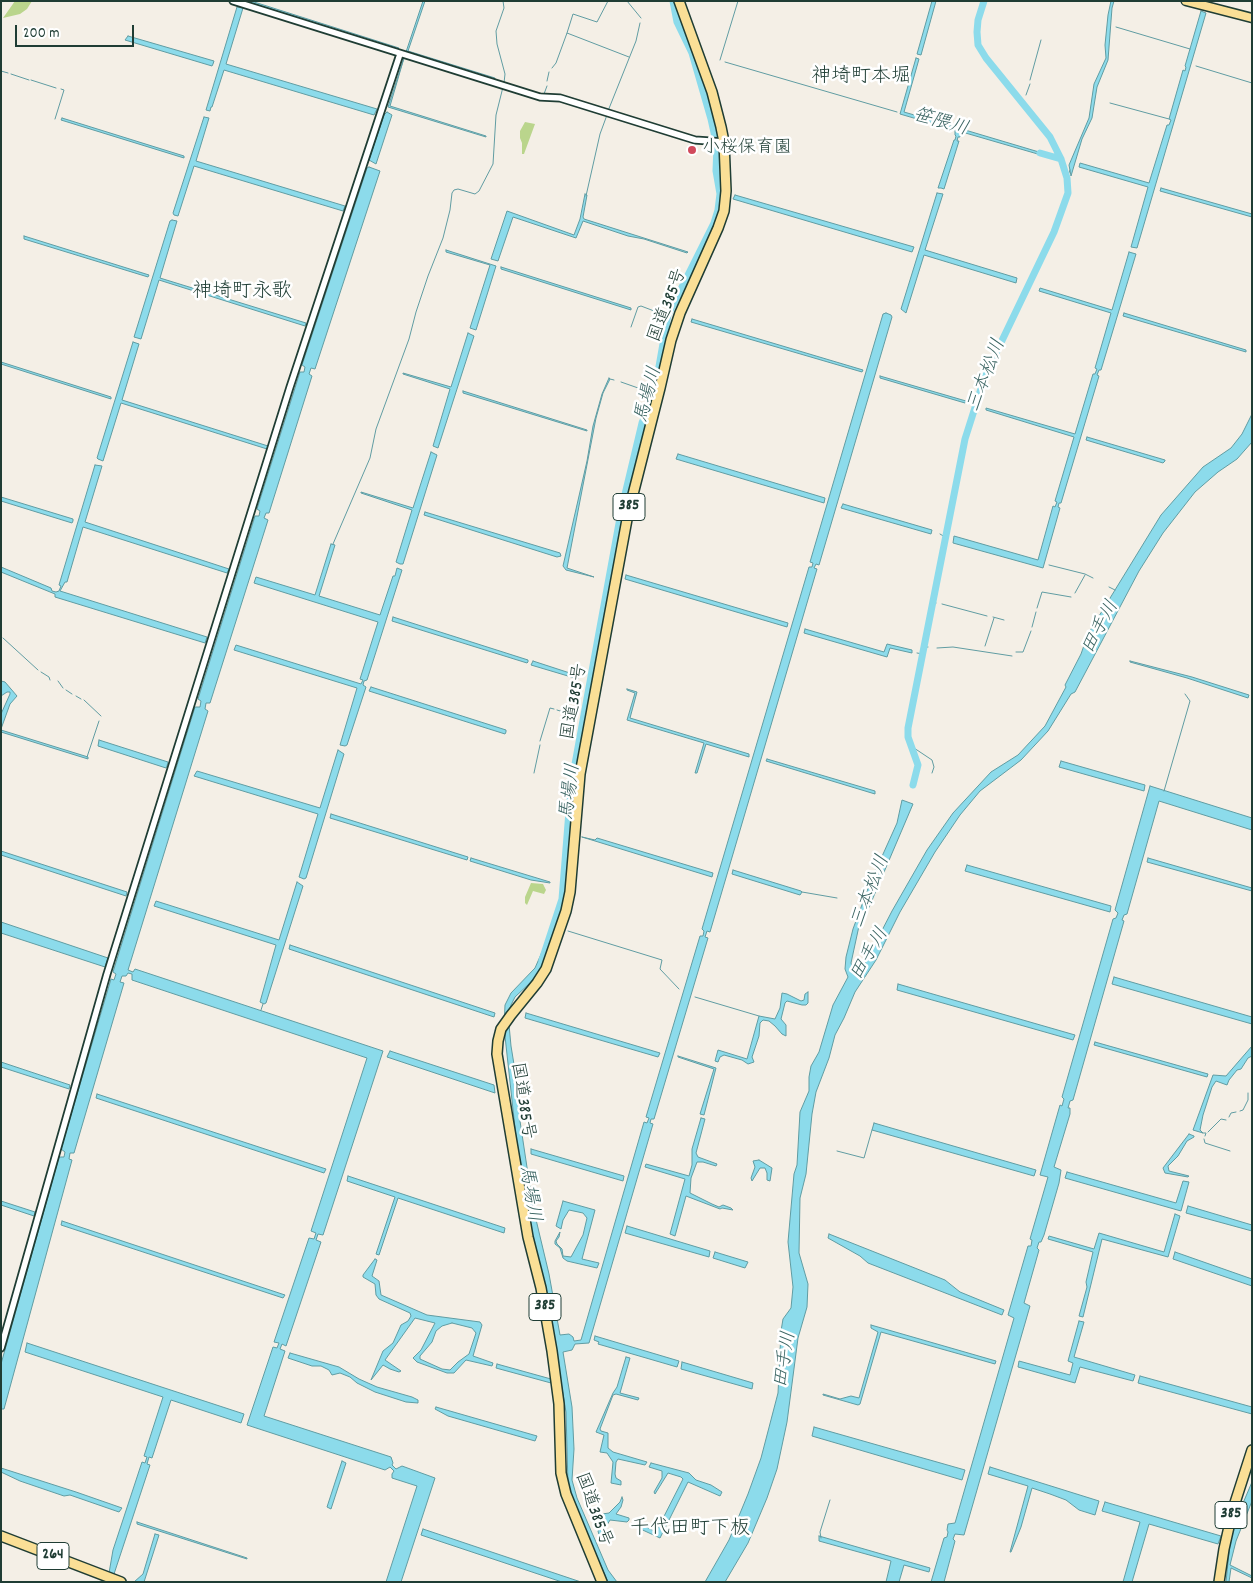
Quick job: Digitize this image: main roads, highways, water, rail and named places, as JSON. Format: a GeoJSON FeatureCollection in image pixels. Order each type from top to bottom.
{"type":"FeatureCollection","features":[{"type":"Feature","properties":{"kind":"highway","name":"国道385号"},"geometry":{"type":"LineString","coordinates":[[602,1582],[566,1494],[561,1473],[558,1395],[541,1288],[528,1237],[497,1054],[498,1041],[502,1030],[546,969],[566,911],[570,892],[580,774],[628,514],[671,340],[680,313],[724,211],[726,191],[722,142],[712,92],[678,1]]}},
{"type":"Feature","properties":{"kind":"highway","name":"385"},"geometry":{"type":"LineString","coordinates":[[1220,1582],[1224,1549],[1233,1509],[1252,1450]]}},
{"type":"Feature","properties":{"kind":"highway","name":"264"},"geometry":{"type":"LineString","coordinates":[[1,1536],[122,1582]]}},
{"type":"Feature","properties":{"kind":"main road"},"geometry":{"type":"LineString","coordinates":[[1186,1],[1252,18]]}},
{"type":"Feature","properties":{"kind":"water"},"geometry":{"type":"Polygon","coordinates":[[[245,1],[251,1],[399,48],[398,49],[245,1]]]}},
{"type":"Feature","properties":{"kind":"water"},"geometry":{"type":"Polygon","coordinates":[[[423,1],[425,1],[408,51],[495,78],[495,80],[406,52],[423,1]]]}},
{"type":"Feature","properties":{"kind":"water"},"geometry":{"type":"Polygon","coordinates":[[[932,1],[936,1],[921,55],[917,54],[932,1]]]}},
{"type":"Feature","properties":{"kind":"water"},"geometry":{"type":"Polygon","coordinates":[[[1111,1],[1114,1],[1108,60],[1097,87],[1092,118],[1082,139],[1071,176],[1069,165],[1089,118],[1094,84],[1106,58],[1105,45],[1111,1]]]}},
{"type":"Feature","properties":{"kind":"water"},"geometry":{"type":"Polygon","coordinates":[[[237,7],[243,8],[226,64],[377,109],[374,115],[224,70],[212,107],[210,111],[206,110],[237,7]]]}},
{"type":"Feature","properties":{"kind":"water"},"geometry":{"type":"Polygon","coordinates":[[[1201,11],[1206,13],[1137,248],[1131,247],[1148,187],[1079,167],[1080,163],[1149,183],[1167,125],[1169,125],[1171,120],[1169,119],[1183,70],[1185,71],[1201,11]]]}},
{"type":"Feature","properties":{"kind":"water"},"geometry":{"type":"Polygon","coordinates":[[[128,36],[214,61],[212,66],[125,40],[128,36]]]}},
{"type":"Feature","properties":{"kind":"water"},"geometry":{"type":"Polygon","coordinates":[[[404,58],[390,106],[486,137],[388,107],[404,58]]]}},
{"type":"Feature","properties":{"kind":"water"},"geometry":{"type":"Polygon","coordinates":[[[916,58],[919,59],[904,112],[952,126],[951,129],[900,114],[916,58]]]}},
{"type":"Feature","properties":{"kind":"water"},"geometry":{"type":"Polygon","coordinates":[[[387,112],[392,115],[376,164],[369,160],[384,115],[387,112]]]}},
{"type":"Feature","properties":{"kind":"water"},"geometry":{"type":"Polygon","coordinates":[[[204,117],[209,118],[196,161],[345,206],[343,211],[194,166],[178,216],[174,215],[173,213],[204,117]]]}},
{"type":"Feature","properties":{"kind":"water"},"geometry":{"type":"Polygon","coordinates":[[[62,118],[184,156],[184,158],[61,120],[62,118]]]}},
{"type":"Feature","properties":{"kind":"water"},"geometry":{"type":"Polygon","coordinates":[[[955,127],[1049,155],[1048,157],[962,132],[960,137],[958,137],[957,141],[959,141],[944,189],[938,188],[955,140],[955,127]]]}},
{"type":"Feature","properties":{"kind":"water"},"geometry":{"type":"Polygon","coordinates":[[[367,168],[380,171],[315,369],[311,368],[309,374],[312,376],[269,513],[266,513],[264,518],[268,520],[210,703],[206,703],[205,709],[208,711],[128,970],[133,972],[135,969],[383,1051],[323,1235],[318,1234],[316,1240],[321,1242],[286,1346],[282,1344],[280,1349],[285,1351],[264,1416],[391,1457],[392,1465],[396,1469],[402,1466],[435,1478],[401,1582],[386,1582],[417,1486],[392,1478],[394,1471],[390,1467],[385,1470],[247,1425],[273,1347],[277,1348],[279,1343],[274,1342],[309,1238],[314,1239],[316,1233],[311,1231],[367,1058],[132,980],[132,974],[128,973],[126,976],[122,976],[120,982],[124,983],[74,1153],[70,1153],[69,1159],[72,1160],[4,1409],[1,1409],[1,1364],[59,1157],[64,1157],[65,1152],[61,1149],[111,979],[114,980],[116,974],[113,972],[195,707],[200,707],[201,701],[198,699],[255,516],[259,516],[260,511],[257,509],[300,372],[304,372],[305,367],[302,365],[367,168]]]}},
{"type":"Feature","properties":{"kind":"water"},"geometry":{"type":"Polygon","coordinates":[[[1161,188],[1252,214],[1252,217],[1160,191],[1161,188]]]}},
{"type":"Feature","properties":{"kind":"water"},"geometry":{"type":"Polygon","coordinates":[[[937,193],[943,194],[925,250],[1017,278],[1016,283],[924,255],[906,313],[901,309],[937,193]]]}},
{"type":"Feature","properties":{"kind":"water"},"geometry":{"type":"Polygon","coordinates":[[[585,194],[587,195],[584,219],[688,252],[628,236],[583,221],[576,238],[513,217],[498,261],[491,259],[507,211],[574,235],[580,219],[585,194]]]}},
{"type":"Feature","properties":{"kind":"water"},"geometry":{"type":"Polygon","coordinates":[[[735,195],[914,247],[912,252],[733,199],[735,195]]]}},
{"type":"Feature","properties":{"kind":"water"},"geometry":{"type":"Polygon","coordinates":[[[170,221],[177,221],[160,278],[306,323],[305,326],[159,280],[141,339],[134,337],[170,221]]]}},
{"type":"Feature","properties":{"kind":"water"},"geometry":{"type":"Polygon","coordinates":[[[24,236],[149,275],[148,277],[24,239],[24,236]]]}},
{"type":"Feature","properties":{"kind":"water"},"geometry":{"type":"Polygon","coordinates":[[[446,250],[496,266],[476,330],[470,328],[490,265],[446,252],[446,250]]]}},
{"type":"Feature","properties":{"kind":"water"},"geometry":{"type":"Polygon","coordinates":[[[1129,252],[1136,254],[1101,370],[1099,370],[1097,375],[1099,376],[1061,503],[1059,503],[1058,507],[1060,508],[1043,568],[953,543],[954,536],[1038,560],[1053,506],[1055,507],[1057,502],[1055,501],[1074,437],[986,410],[986,408],[1075,434],[1093,374],[1095,374],[1097,369],[1095,368],[1111,313],[1039,291],[1040,288],[1112,310],[1129,252]]]}},
{"type":"Feature","properties":{"kind":"water"},"geometry":{"type":"Polygon","coordinates":[[[501,267],[631,308],[631,310],[501,269],[501,267]]]}},
{"type":"Feature","properties":{"kind":"water"},"geometry":{"type":"Polygon","coordinates":[[[886,313],[892,317],[819,565],[816,564],[814,568],[817,569],[710,932],[707,931],[705,937],[708,938],[654,1119],[651,1119],[650,1123],[653,1124],[589,1343],[575,1344],[572,1350],[563,1352],[572,1407],[574,1449],[572,1480],[577,1498],[608,1570],[617,1582],[608,1582],[568,1485],[566,1412],[544,1282],[531,1228],[516,1137],[504,1027],[505,1005],[511,993],[535,968],[542,952],[547,955],[540,971],[515,997],[508,1014],[519,1095],[520,1121],[533,1207],[549,1274],[560,1335],[569,1334],[573,1337],[574,1341],[581,1340],[644,1122],[647,1123],[649,1118],[646,1117],[700,936],[703,936],[704,931],[702,929],[809,567],[812,567],[813,563],[810,562],[883,314],[886,313]]]}},
{"type":"Feature","properties":{"kind":"water"},"geometry":{"type":"Polygon","coordinates":[[[1124,313],[1246,350],[1246,352],[1123,316],[1124,313]]]}},
{"type":"Feature","properties":{"kind":"water"},"geometry":{"type":"Polygon","coordinates":[[[692,319],[863,370],[862,372],[691,322],[692,319]]]}},
{"type":"Feature","properties":{"kind":"water"},"geometry":{"type":"Polygon","coordinates":[[[468,333],[474,336],[438,448],[433,446],[450,389],[403,373],[451,387],[468,333]]]}},
{"type":"Feature","properties":{"kind":"water"},"geometry":{"type":"Polygon","coordinates":[[[133,342],[139,344],[122,400],[268,446],[267,449],[121,403],[103,461],[98,459],[133,342]]]}},
{"type":"Feature","properties":{"kind":"water"},"geometry":{"type":"Polygon","coordinates":[[[1,362],[111,397],[111,399],[1,364],[1,362]]]}},
{"type":"Feature","properties":{"kind":"water"},"geometry":{"type":"Polygon","coordinates":[[[880,376],[966,401],[965,403],[880,378],[880,376]]]}},
{"type":"Feature","properties":{"kind":"water"},"geometry":{"type":"Polygon","coordinates":[[[609,378],[596,418],[567,568],[594,577],[566,570],[563,566],[593,426],[602,394],[609,378]]]}},
{"type":"Feature","properties":{"kind":"water"},"geometry":{"type":"Polygon","coordinates":[[[463,391],[587,430],[587,431],[463,393],[463,391]]]}},
{"type":"Feature","properties":{"kind":"water","name":"田手川"},"geometry":{"type":"Polygon","coordinates":[[[1252,414],[1252,442],[1237,459],[1218,472],[1195,492],[1163,533],[1139,571],[1075,692],[1071,694],[1048,731],[1021,760],[980,791],[960,815],[935,852],[900,912],[876,960],[855,992],[835,1035],[829,1058],[816,1092],[812,1114],[806,1174],[800,1198],[799,1253],[808,1284],[807,1307],[798,1338],[787,1422],[777,1469],[748,1543],[725,1582],[705,1582],[729,1540],[748,1494],[761,1458],[778,1393],[781,1331],[783,1319],[791,1308],[793,1287],[788,1242],[794,1174],[797,1165],[800,1112],[809,1091],[811,1066],[819,1052],[833,1005],[848,977],[845,969],[846,957],[853,929],[870,883],[897,823],[902,800],[913,804],[867,912],[859,926],[851,963],[854,974],[864,965],[927,850],[953,813],[991,772],[1018,755],[1045,726],[1066,687],[1065,685],[1081,654],[1088,634],[1161,515],[1203,467],[1231,448],[1242,434],[1252,414]]]}},
{"type":"Feature","properties":{"kind":"water"},"geometry":{"type":"Polygon","coordinates":[[[1087,437],[1165,461],[1163,463],[1086,440],[1087,437]]]}},
{"type":"Feature","properties":{"kind":"water"},"geometry":{"type":"Polygon","coordinates":[[[431,452],[437,455],[403,564],[400,564],[396,562],[412,510],[361,492],[413,508],[431,452]]]}},
{"type":"Feature","properties":{"kind":"water"},"geometry":{"type":"Polygon","coordinates":[[[678,454],[825,498],[824,503],[676,459],[678,454]]]}},
{"type":"Feature","properties":{"kind":"water"},"geometry":{"type":"Polygon","coordinates":[[[95,465],[102,466],[85,522],[229,569],[227,573],[83,527],[67,582],[65,582],[60,591],[207,637],[205,643],[55,597],[55,594],[1,572],[1,567],[51,588],[52,591],[59,591],[61,586],[59,585],[95,465]]]}},
{"type":"Feature","properties":{"kind":"water"},"geometry":{"type":"Polygon","coordinates":[[[1,497],[73,519],[73,521],[72,523],[1,501],[1,497]]]}},
{"type":"Feature","properties":{"kind":"water"},"geometry":{"type":"Polygon","coordinates":[[[843,504],[932,530],[931,534],[841,508],[843,504]]]}},
{"type":"Feature","properties":{"kind":"water"},"geometry":{"type":"Polygon","coordinates":[[[425,512],[560,553],[561,556],[557,557],[424,515],[425,512]]]}},
{"type":"Feature","properties":{"kind":"water"},"geometry":{"type":"Polygon","coordinates":[[[331,544],[335,545],[319,596],[380,615],[393,576],[395,576],[397,568],[402,570],[367,680],[364,681],[363,685],[366,687],[347,745],[345,746],[340,745],[357,688],[234,650],[236,645],[361,684],[363,680],[360,679],[378,622],[254,583],[256,577],[315,595],[331,544]]]}},
{"type":"Feature","properties":{"kind":"water"},"geometry":{"type":"Polygon","coordinates":[[[626,575],[788,623],[787,627],[625,579],[626,575]]]}},
{"type":"Feature","properties":{"kind":"water"},"geometry":{"type":"Polygon","coordinates":[[[393,617],[528,660],[528,662],[392,621],[393,617]]]}},
{"type":"Feature","properties":{"kind":"water"},"geometry":{"type":"Polygon","coordinates":[[[805,629],[884,652],[887,644],[912,650],[912,653],[890,648],[887,657],[804,633],[805,629]]]}},
{"type":"Feature","properties":{"kind":"water"},"geometry":{"type":"Polygon","coordinates":[[[533,661],[579,676],[578,679],[531,665],[533,661]]]}},
{"type":"Feature","properties":{"kind":"water"},"geometry":{"type":"Polygon","coordinates":[[[1130,661],[1192,677],[1249,695],[1248,698],[1130,661]]]}},
{"type":"Feature","properties":{"kind":"water"},"geometry":{"type":"Polygon","coordinates":[[[1,681],[5,682],[17,696],[10,704],[1,729],[1,714],[10,692],[1,696],[1,681]]]}},
{"type":"Feature","properties":{"kind":"water"},"geometry":{"type":"Polygon","coordinates":[[[371,687],[506,730],[506,732],[505,734],[369,691],[371,687]]]}},
{"type":"Feature","properties":{"kind":"water"},"geometry":{"type":"Polygon","coordinates":[[[627,689],[637,692],[630,718],[749,754],[749,757],[706,744],[697,773],[695,773],[704,743],[627,720],[635,693],[627,689]]]}},
{"type":"Feature","properties":{"kind":"water"},"geometry":{"type":"Polygon","coordinates":[[[1,730],[88,757],[88,759],[1,732],[1,730]]]}},
{"type":"Feature","properties":{"kind":"water"},"geometry":{"type":"Polygon","coordinates":[[[99,740],[168,762],[167,766],[166,768],[98,746],[99,740]]]}},
{"type":"Feature","properties":{"kind":"water"},"geometry":{"type":"Polygon","coordinates":[[[338,750],[344,754],[306,878],[304,879],[299,877],[318,814],[194,776],[197,771],[320,808],[338,750]]]}},
{"type":"Feature","properties":{"kind":"water"},"geometry":{"type":"Polygon","coordinates":[[[767,759],[875,791],[875,794],[766,761],[767,759]]]}},
{"type":"Feature","properties":{"kind":"water"},"geometry":{"type":"Polygon","coordinates":[[[1061,761],[1145,785],[1144,791],[1059,767],[1061,761]]]}},
{"type":"Feature","properties":{"kind":"water"},"geometry":{"type":"Polygon","coordinates":[[[1150,786],[1252,818],[1252,830],[1159,801],[1127,914],[1124,915],[1122,920],[1124,921],[1073,1100],[1070,1101],[1068,1108],[1070,1108],[1070,1114],[1054,1167],[1061,1170],[1059,1183],[1044,1235],[1037,1248],[1039,1250],[1024,1303],[1030,1306],[964,1535],[955,1534],[953,1539],[955,1541],[944,1582],[931,1582],[944,1538],[947,1537],[948,1524],[955,1523],[1014,1318],[1008,1315],[1028,1246],[1031,1246],[1032,1240],[1030,1239],[1048,1177],[1040,1175],[1060,1105],[1062,1106],[1064,1099],[1062,1097],[1113,919],[1116,918],[1118,913],[1115,910],[1150,786]]]}},
{"type":"Feature","properties":{"kind":"water"},"geometry":{"type":"Polygon","coordinates":[[[331,814],[468,857],[467,860],[330,818],[331,814]]]}},
{"type":"Feature","properties":{"kind":"water"},"geometry":{"type":"Polygon","coordinates":[[[582,837],[595,840],[597,838],[713,873],[712,877],[582,837]]]}},
{"type":"Feature","properties":{"kind":"water"},"geometry":{"type":"Polygon","coordinates":[[[1,851],[127,892],[126,896],[1,855],[1,851]]]}},
{"type":"Feature","properties":{"kind":"water"},"geometry":{"type":"Polygon","coordinates":[[[471,858],[550,883],[531,880],[470,861],[471,858]]]}},
{"type":"Feature","properties":{"kind":"water"},"geometry":{"type":"Polygon","coordinates":[[[1148,858],[1252,888],[1252,891],[1147,862],[1148,858]]]}},
{"type":"Feature","properties":{"kind":"water"},"geometry":{"type":"Polygon","coordinates":[[[967,865],[1111,906],[1110,912],[965,871],[967,865]]]}},
{"type":"Feature","properties":{"kind":"water"},"geometry":{"type":"Polygon","coordinates":[[[733,870],[802,892],[800,895],[732,874],[733,870]]]}},
{"type":"Feature","properties":{"kind":"water"},"geometry":{"type":"Polygon","coordinates":[[[297,882],[303,886],[266,1003],[264,1004],[260,1002],[276,945],[154,906],[156,901],[279,940],[297,882]]]}},
{"type":"Feature","properties":{"kind":"water"},"geometry":{"type":"Polygon","coordinates":[[[1,922],[108,958],[105,967],[1,933],[1,922]]]}},
{"type":"Feature","properties":{"kind":"water"},"geometry":{"type":"Polygon","coordinates":[[[290,945],[495,1013],[494,1017],[289,949],[290,945]]]}},
{"type":"Feature","properties":{"kind":"water"},"geometry":{"type":"Polygon","coordinates":[[[1114,977],[1252,1017],[1252,1024],[1112,984],[1114,977]]]}},
{"type":"Feature","properties":{"kind":"water"},"geometry":{"type":"Polygon","coordinates":[[[898,984],[1075,1035],[1073,1040],[897,990],[898,984]]]}},
{"type":"Feature","properties":{"kind":"water"},"geometry":{"type":"Polygon","coordinates":[[[808,992],[808,1003],[806,1005],[787,1001],[785,1003],[781,1019],[786,1025],[786,1036],[769,1021],[763,1020],[760,1023],[759,1036],[752,1057],[754,1062],[748,1064],[742,1060],[724,1055],[720,1057],[718,1062],[715,1061],[718,1050],[747,1059],[759,1016],[775,1019],[780,1008],[782,993],[801,1001],[804,1000],[805,994],[808,992]]]}},
{"type":"Feature","properties":{"kind":"water"},"geometry":{"type":"Polygon","coordinates":[[[526,1013],[660,1053],[658,1057],[525,1018],[526,1013]]]}},
{"type":"Feature","properties":{"kind":"water"},"geometry":{"type":"Polygon","coordinates":[[[1095,1042],[1208,1074],[1207,1077],[1094,1045],[1095,1042]]]}},
{"type":"Feature","properties":{"kind":"water"},"geometry":{"type":"Polygon","coordinates":[[[1252,1046],[1252,1056],[1248,1058],[1241,1069],[1237,1070],[1227,1085],[1216,1081],[1212,1087],[1200,1130],[1203,1133],[1193,1130],[1213,1075],[1226,1076],[1252,1046]]]}},
{"type":"Feature","properties":{"kind":"water"},"geometry":{"type":"Polygon","coordinates":[[[390,1051],[494,1085],[495,1093],[387,1057],[390,1051]]]}},
{"type":"Feature","properties":{"kind":"water"},"geometry":{"type":"Polygon","coordinates":[[[678,1056],[716,1068],[704,1115],[700,1114],[714,1069],[678,1056]]]}},
{"type":"Feature","properties":{"kind":"water"},"geometry":{"type":"Polygon","coordinates":[[[1,1062],[70,1085],[69,1089],[1,1067],[1,1062]]]}},
{"type":"Feature","properties":{"kind":"water"},"geometry":{"type":"Polygon","coordinates":[[[97,1094],[326,1169],[324,1173],[96,1098],[97,1094]]]}},
{"type":"Feature","properties":{"kind":"water"},"geometry":{"type":"Polygon","coordinates":[[[701,1118],[705,1119],[696,1153],[698,1157],[717,1164],[716,1166],[697,1162],[691,1178],[690,1193],[719,1207],[723,1205],[733,1210],[720,1209],[686,1196],[675,1236],[670,1234],[685,1179],[645,1167],[646,1164],[689,1176],[692,1165],[692,1149],[701,1118]]]}},
{"type":"Feature","properties":{"kind":"water"},"geometry":{"type":"Polygon","coordinates":[[[874,1123],[1036,1170],[1034,1176],[872,1130],[874,1123]]]}},
{"type":"Feature","properties":{"kind":"water"},"geometry":{"type":"Polygon","coordinates":[[[1189,1134],[1194,1137],[1187,1141],[1178,1156],[1168,1166],[1169,1171],[1189,1176],[1165,1173],[1163,1168],[1189,1134]]]}},
{"type":"Feature","properties":{"kind":"water"},"geometry":{"type":"Polygon","coordinates":[[[531,1149],[624,1176],[623,1181],[531,1154],[531,1149]]]}},
{"type":"Feature","properties":{"kind":"water"},"geometry":{"type":"Polygon","coordinates":[[[759,1160],[772,1168],[770,1181],[767,1180],[765,1168],[760,1168],[752,1181],[751,1178],[755,1167],[753,1161],[759,1160]]]}},
{"type":"Feature","properties":{"kind":"water"},"geometry":{"type":"Polygon","coordinates":[[[1067,1172],[1176,1203],[1183,1181],[1189,1182],[1181,1211],[1065,1178],[1067,1172]]]}},
{"type":"Feature","properties":{"kind":"water"},"geometry":{"type":"Polygon","coordinates":[[[348,1176],[505,1228],[504,1233],[398,1198],[379,1255],[376,1254],[395,1197],[347,1181],[348,1176]]]}},
{"type":"Feature","properties":{"kind":"water"},"geometry":{"type":"Polygon","coordinates":[[[1,1201],[35,1212],[34,1216],[1,1205],[1,1201]]]}},
{"type":"Feature","properties":{"kind":"water"},"geometry":{"type":"Polygon","coordinates":[[[563,1201],[595,1210],[582,1259],[599,1263],[597,1268],[567,1261],[563,1258],[560,1248],[555,1244],[555,1241],[560,1232],[556,1241],[557,1244],[562,1249],[563,1256],[571,1257],[583,1235],[587,1218],[583,1213],[569,1210],[563,1220],[561,1229],[556,1226],[563,1201]]]}},
{"type":"Feature","properties":{"kind":"water"},"geometry":{"type":"Polygon","coordinates":[[[1188,1206],[1252,1225],[1252,1231],[1186,1213],[1188,1206]]]}},
{"type":"Feature","properties":{"kind":"water"},"geometry":{"type":"Polygon","coordinates":[[[1175,1214],[1180,1216],[1168,1257],[1102,1239],[1083,1317],[1079,1316],[1087,1287],[1086,1282],[1093,1252],[1048,1239],[1049,1236],[1094,1249],[1099,1233],[1164,1252],[1175,1214]]]}},
{"type":"Feature","properties":{"kind":"water"},"geometry":{"type":"Polygon","coordinates":[[[62,1221],[285,1295],[283,1298],[61,1225],[62,1221]]]}},
{"type":"Feature","properties":{"kind":"water"},"geometry":{"type":"Polygon","coordinates":[[[627,1226],[710,1251],[709,1257],[625,1233],[627,1226]]]}},
{"type":"Feature","properties":{"kind":"water"},"geometry":{"type":"Polygon","coordinates":[[[829,1234],[945,1280],[960,1292],[1004,1310],[1002,1315],[868,1263],[860,1256],[828,1238],[829,1234]]]}},
{"type":"Feature","properties":{"kind":"water"},"geometry":{"type":"Polygon","coordinates":[[[715,1252],[748,1262],[745,1268],[713,1258],[715,1252]]]}},
{"type":"Feature","properties":{"kind":"water"},"geometry":{"type":"Polygon","coordinates":[[[1175,1252],[1252,1279],[1252,1286],[1173,1259],[1175,1252]]]}},
{"type":"Feature","properties":{"kind":"water"},"geometry":{"type":"Polygon","coordinates":[[[375,1259],[377,1260],[372,1276],[379,1281],[381,1295],[427,1315],[480,1322],[482,1325],[473,1356],[493,1363],[492,1366],[466,1360],[454,1373],[447,1373],[417,1362],[413,1358],[421,1350],[435,1323],[415,1318],[385,1360],[401,1371],[390,1369],[383,1365],[371,1380],[383,1351],[393,1343],[401,1325],[408,1321],[411,1316],[410,1313],[379,1299],[376,1295],[375,1284],[363,1277],[375,1259]],[[452,1323],[442,1326],[436,1331],[432,1342],[420,1356],[420,1359],[442,1369],[450,1370],[469,1354],[476,1333],[472,1328],[452,1323]]]}},
{"type":"Feature","properties":{"kind":"water"},"geometry":{"type":"Polygon","coordinates":[[[1079,1321],[1084,1322],[1074,1357],[1135,1375],[1133,1381],[1080,1367],[1075,1383],[1018,1367],[1019,1361],[1070,1375],[1073,1363],[1068,1361],[1079,1321]]]}},
{"type":"Feature","properties":{"kind":"water"},"geometry":{"type":"Polygon","coordinates":[[[871,1325],[996,1361],[995,1364],[881,1332],[860,1404],[823,1395],[840,1399],[851,1396],[859,1398],[878,1332],[871,1328],[871,1325]]]}},
{"type":"Feature","properties":{"kind":"water"},"geometry":{"type":"Polygon","coordinates":[[[595,1336],[679,1361],[677,1367],[598,1344],[599,1342],[594,1340],[595,1336]]]}},
{"type":"Feature","properties":{"kind":"water"},"geometry":{"type":"Polygon","coordinates":[[[27,1343],[244,1414],[241,1423],[171,1400],[152,1458],[149,1457],[147,1464],[150,1465],[114,1574],[112,1575],[112,1582],[101,1582],[109,1573],[113,1550],[142,1462],[145,1463],[147,1457],[144,1456],[163,1397],[25,1352],[27,1343]]]}},
{"type":"Feature","properties":{"kind":"water"},"geometry":{"type":"Polygon","coordinates":[[[290,1353],[339,1367],[377,1387],[412,1397],[418,1400],[418,1403],[406,1402],[375,1392],[340,1373],[332,1375],[329,1370],[321,1366],[312,1366],[288,1358],[290,1353]]]}},
{"type":"Feature","properties":{"kind":"water"},"geometry":{"type":"Polygon","coordinates":[[[626,1357],[630,1358],[620,1393],[639,1398],[638,1400],[616,1394],[613,1395],[600,1429],[608,1433],[608,1448],[613,1452],[647,1462],[645,1465],[618,1459],[615,1474],[616,1478],[621,1481],[621,1485],[611,1483],[613,1462],[607,1453],[600,1452],[604,1435],[596,1432],[613,1393],[617,1387],[626,1357]]]}},
{"type":"Feature","properties":{"kind":"water"},"geometry":{"type":"Polygon","coordinates":[[[682,1362],[753,1383],[752,1389],[681,1369],[682,1362]]]}},
{"type":"Feature","properties":{"kind":"water"},"geometry":{"type":"Polygon","coordinates":[[[497,1364],[551,1379],[551,1383],[496,1368],[497,1364]]]}},
{"type":"Feature","properties":{"kind":"water"},"geometry":{"type":"Polygon","coordinates":[[[1140,1376],[1252,1407],[1252,1414],[1138,1383],[1140,1376]]]}},
{"type":"Feature","properties":{"kind":"water"},"geometry":{"type":"Polygon","coordinates":[[[436,1407],[537,1436],[535,1441],[448,1416],[435,1409],[436,1407]]]}},
{"type":"Feature","properties":{"kind":"water"},"geometry":{"type":"Polygon","coordinates":[[[814,1427],[965,1470],[962,1480],[812,1436],[814,1427]]]}},
{"type":"Feature","properties":{"kind":"water"},"geometry":{"type":"Polygon","coordinates":[[[342,1461],[346,1463],[331,1509],[327,1507],[342,1461]]]}},
{"type":"Feature","properties":{"kind":"water"},"geometry":{"type":"Polygon","coordinates":[[[651,1463],[689,1473],[696,1480],[711,1485],[722,1492],[720,1496],[688,1482],[660,1538],[634,1526],[632,1524],[633,1520],[656,1532],[683,1479],[668,1473],[655,1494],[654,1492],[662,1478],[662,1471],[649,1467],[651,1463]]]}},
{"type":"Feature","properties":{"kind":"water"},"geometry":{"type":"Polygon","coordinates":[[[990,1467],[1099,1501],[1095,1515],[1079,1510],[1066,1500],[1032,1488],[1021,1527],[1010,1552],[1028,1486],[988,1474],[990,1467]]]}},
{"type":"Feature","properties":{"kind":"water"},"geometry":{"type":"Polygon","coordinates":[[[1,1468],[122,1508],[119,1512],[70,1495],[64,1496],[20,1481],[1,1472],[1,1468]]]}},
{"type":"Feature","properties":{"kind":"water"},"geometry":{"type":"Polygon","coordinates":[[[1252,1482],[1252,1501],[1236,1541],[1230,1565],[1252,1576],[1252,1578],[1231,1568],[1229,1582],[1226,1582],[1230,1543],[1235,1522],[1252,1482]]]}},
{"type":"Feature","properties":{"kind":"water"},"geometry":{"type":"Polygon","coordinates":[[[622,1497],[621,1507],[616,1514],[629,1518],[629,1520],[627,1522],[610,1520],[601,1535],[599,1535],[598,1531],[602,1514],[609,1513],[620,1502],[622,1497]]]}},
{"type":"Feature","properties":{"kind":"water"},"geometry":{"type":"Polygon","coordinates":[[[1105,1502],[1221,1536],[1218,1544],[1149,1524],[1132,1582],[1123,1582],[1140,1522],[1102,1511],[1105,1502]]]}},
{"type":"Feature","properties":{"kind":"water"},"geometry":{"type":"Polygon","coordinates":[[[137,1522],[247,1558],[247,1559],[137,1524],[137,1522]]]}},
{"type":"Feature","properties":{"kind":"water"},"geometry":{"type":"Polygon","coordinates":[[[423,1529],[581,1582],[562,1582],[421,1535],[423,1529]]]}},
{"type":"Feature","properties":{"kind":"water"},"geometry":{"type":"Polygon","coordinates":[[[155,1534],[159,1535],[144,1582],[134,1582],[143,1574],[155,1534]]]}},
{"type":"Feature","properties":{"kind":"water"},"geometry":{"type":"Polygon","coordinates":[[[819,1536],[930,1568],[929,1572],[904,1565],[899,1582],[886,1582],[891,1561],[819,1541],[819,1536]]]}},
{"type":"Feature","properties":{"kind":"waterway"},"geometry":{"type":"LineString","coordinates":[[503,1],[504,8],[496,31],[497,44],[505,74],[504,83]]}},
{"type":"Feature","properties":{"kind":"waterway"},"geometry":{"type":"LineString","coordinates":[[567,33],[573,14],[597,22],[608,1]]}},
{"type":"Feature","properties":{"kind":"waterway"},"geometry":{"type":"LineString","coordinates":[[627,1],[641,18]]}},
{"type":"Feature","properties":{"kind":"waterway","name":"馬場川"},"geometry":{"type":"LineString","coordinates":[[542,960],[562,899],[571,786],[622,507],[642,423],[654,395],[668,315],[714,223],[718,210],[720,194],[716,171],[717,146],[692,53],[677,22],[673,1]]}},
{"type":"Feature","properties":{"kind":"waterway"},"geometry":{"type":"LineString","coordinates":[[720,60],[738,1]]}},
{"type":"Feature","properties":{"kind":"waterway","name":"三本松川"},"geometry":{"type":"LineString","coordinates":[[913,785],[918,765],[908,737],[908,728],[965,439],[985,376],[1054,232],[1068,193],[1067,178],[1061,159],[1050,137],[986,58],[978,45],[978,20],[984,1]]}},
{"type":"Feature","properties":{"kind":"waterway"},"geometry":{"type":"LineString","coordinates":[[608,111],[636,41],[640,23]]}},
{"type":"Feature","properties":{"kind":"waterway"},"geometry":{"type":"LineString","coordinates":[[1116,27],[1190,49]]}},
{"type":"Feature","properties":{"kind":"waterway"},"geometry":{"type":"LineString","coordinates":[[552,68],[556,63],[567,33],[629,57]]}},
{"type":"Feature","properties":{"kind":"waterway"},"geometry":{"type":"LineString","coordinates":[[1030,80],[1041,40]]}},
{"type":"Feature","properties":{"kind":"waterway"},"geometry":{"type":"LineString","coordinates":[[725,62],[897,112]]}},
{"type":"Feature","properties":{"kind":"waterway"},"geometry":{"type":"LineString","coordinates":[[1196,66],[1252,83]]}},
{"type":"Feature","properties":{"kind":"waterway"},"geometry":{"type":"LineString","coordinates":[[1,71],[8,73]]}},
{"type":"Feature","properties":{"kind":"waterway"},"geometry":{"type":"LineString","coordinates":[[547,81],[549,72]]}},
{"type":"Feature","properties":{"kind":"waterway"},"geometry":{"type":"LineString","coordinates":[[11,74],[29,80]]}},
{"type":"Feature","properties":{"kind":"waterway"},"geometry":{"type":"LineString","coordinates":[[31,80],[56,88]]}},
{"type":"Feature","properties":{"kind":"waterway"},"geometry":{"type":"LineString","coordinates":[[1026,95],[1030,84]]}},
{"type":"Feature","properties":{"kind":"waterway"},"geometry":{"type":"LineString","coordinates":[[544,94],[547,86]]}},
{"type":"Feature","properties":{"kind":"waterway"},"geometry":{"type":"LineString","coordinates":[[333,544],[370,458],[376,429],[409,339],[428,276],[443,238],[452,193],[458,189],[475,194],[479,191],[493,164],[496,115],[503,87]]}},
{"type":"Feature","properties":{"kind":"waterway"},"geometry":{"type":"LineString","coordinates":[[55,119],[64,90],[61,89]]}},
{"type":"Feature","properties":{"kind":"waterway"},"geometry":{"type":"LineString","coordinates":[[1110,103],[1169,119]]}},
{"type":"Feature","properties":{"kind":"waterway"},"geometry":{"type":"LineString","coordinates":[[586,196],[600,134],[607,115]]}},
{"type":"Feature","properties":{"kind":"waterway","name":"笹隈川"},"geometry":{"type":"LineString","coordinates":[[1040,153],[1061,159]]}},
{"type":"Feature","properties":{"kind":"waterway","name":"三本松川"},"geometry":{"type":"LineString","coordinates":[[1067,178],[1070,170]]}},
{"type":"Feature","properties":{"kind":"waterway"},"geometry":{"type":"LineString","coordinates":[[631,327],[638,307],[641,306],[662,314],[655,332]]}},
{"type":"Feature","properties":{"kind":"waterway"},"geometry":{"type":"LineString","coordinates":[[610,379],[614,380]]}},
{"type":"Feature","properties":{"kind":"waterway"},"geometry":{"type":"LineString","coordinates":[[621,382],[641,389]]}},
{"type":"Feature","properties":{"kind":"waterway","name":"三本松川"},"geometry":{"type":"LineString","coordinates":[[940,534],[945,537]]}},
{"type":"Feature","properties":{"kind":"waterway"},"geometry":{"type":"LineString","coordinates":[[1049,565],[1085,574],[1093,578]]}},
{"type":"Feature","properties":{"kind":"waterway"},"geometry":{"type":"LineString","coordinates":[[1075,593],[1085,575]]}},
{"type":"Feature","properties":{"kind":"waterway"},"geometry":{"type":"LineString","coordinates":[[1109,587],[1115,590]]}},
{"type":"Feature","properties":{"kind":"waterway"},"geometry":{"type":"LineString","coordinates":[[1037,608],[1042,592],[1071,597]]}},
{"type":"Feature","properties":{"kind":"waterway"},"geometry":{"type":"LineString","coordinates":[[942,604],[987,616]]}},
{"type":"Feature","properties":{"kind":"waterway"},"geometry":{"type":"LineString","coordinates":[[1032,627],[1036,612]]}},
{"type":"Feature","properties":{"kind":"waterway"},"geometry":{"type":"LineString","coordinates":[[993,617],[1004,620]]}},
{"type":"Feature","properties":{"kind":"waterway"},"geometry":{"type":"LineString","coordinates":[[985,646],[994,618]]}},
{"type":"Feature","properties":{"kind":"waterway"},"geometry":{"type":"LineString","coordinates":[[1016,652],[1023,652],[1031,631]]}},
{"type":"Feature","properties":{"kind":"waterway"},"geometry":{"type":"LineString","coordinates":[[3,638],[38,670]]}},
{"type":"Feature","properties":{"kind":"waterway"},"geometry":{"type":"LineString","coordinates":[[937,648],[953,647],[1012,656]]}},
{"type":"Feature","properties":{"kind":"waterway","name":"三本松川"},"geometry":{"type":"LineString","coordinates":[[917,653],[923,654]]}},
{"type":"Feature","properties":{"kind":"waterway"},"geometry":{"type":"LineString","coordinates":[[41,672],[49,677],[50,680]]}},
{"type":"Feature","properties":{"kind":"waterway"},"geometry":{"type":"LineString","coordinates":[[58,681],[63,688]]}},
{"type":"Feature","properties":{"kind":"waterway"},"geometry":{"type":"LineString","coordinates":[[66,690],[72,694]]}},
{"type":"Feature","properties":{"kind":"waterway"},"geometry":{"type":"LineString","coordinates":[[1164,791],[1190,701],[1185,694]]}},
{"type":"Feature","properties":{"kind":"waterway"},"geometry":{"type":"LineString","coordinates":[[76,696],[81,699]]}},
{"type":"Feature","properties":{"kind":"waterway"},"geometry":{"type":"LineString","coordinates":[[84,700],[101,716]]}},
{"type":"Feature","properties":{"kind":"waterway"},"geometry":{"type":"LineString","coordinates":[[540,741],[550,708],[554,709]]}},
{"type":"Feature","properties":{"kind":"waterway"},"geometry":{"type":"LineString","coordinates":[[557,710],[573,715]]}},
{"type":"Feature","properties":{"kind":"waterway"},"geometry":{"type":"LineString","coordinates":[[87,757],[99,721]]}},
{"type":"Feature","properties":{"kind":"waterway"},"geometry":{"type":"LineString","coordinates":[[534,773],[540,745]]}},
{"type":"Feature","properties":{"kind":"waterway"},"geometry":{"type":"LineString","coordinates":[[911,746],[932,760],[934,767],[932,773]]}},
{"type":"Feature","properties":{"kind":"waterway"},"geometry":{"type":"LineString","coordinates":[[802,892],[837,898]]}},
{"type":"Feature","properties":{"kind":"waterway"},"geometry":{"type":"LineString","coordinates":[[568,931],[662,960],[660,969],[679,989]]}},
{"type":"Feature","properties":{"kind":"waterway"},"geometry":{"type":"LineString","coordinates":[[695,997],[759,1016]]}},
{"type":"Feature","properties":{"kind":"waterway"},"geometry":{"type":"LineString","coordinates":[[261,1010],[263,1004]]}},
{"type":"Feature","properties":{"kind":"waterway"},"geometry":{"type":"LineString","coordinates":[[1240,1111],[1243,1110],[1248,1100],[1248,1093]]}},
{"type":"Feature","properties":{"kind":"waterway"},"geometry":{"type":"LineString","coordinates":[[1229,1117],[1231,1113],[1236,1112]]}},
{"type":"Feature","properties":{"kind":"waterway"},"geometry":{"type":"LineString","coordinates":[[1208,1132],[1221,1119],[1226,1120]]}},
{"type":"Feature","properties":{"kind":"waterway"},"geometry":{"type":"LineString","coordinates":[[837,1151],[864,1158],[872,1130]]}},
{"type":"Feature","properties":{"kind":"waterway"},"geometry":{"type":"LineString","coordinates":[[1203,1133],[1206,1133],[1205,1136]]}},
{"type":"Feature","properties":{"kind":"waterway"},"geometry":{"type":"LineString","coordinates":[[1204,1139],[1205,1143],[1230,1151]]}},
{"type":"Feature","properties":{"kind":"waterway"},"geometry":{"type":"LineString","coordinates":[[821,1538],[820,1532],[830,1500]]}},
{"type":"Feature","properties":{"kind":"place","name":"小桜保育園"},"geometry":{"type":"Point","coordinates":[692,150]}},
{"type":"Feature","properties":{"kind":"district","name":"神埼町本堀"},"geometry":{"type":"Point","coordinates":[861,78]}},
{"type":"Feature","properties":{"kind":"district","name":"神埼町永歌"},"geometry":{"type":"Point","coordinates":[242,293]}},
{"type":"Feature","properties":{"kind":"district","name":"千代田町下板"},"geometry":{"type":"Point","coordinates":[690,1530]}}]}
